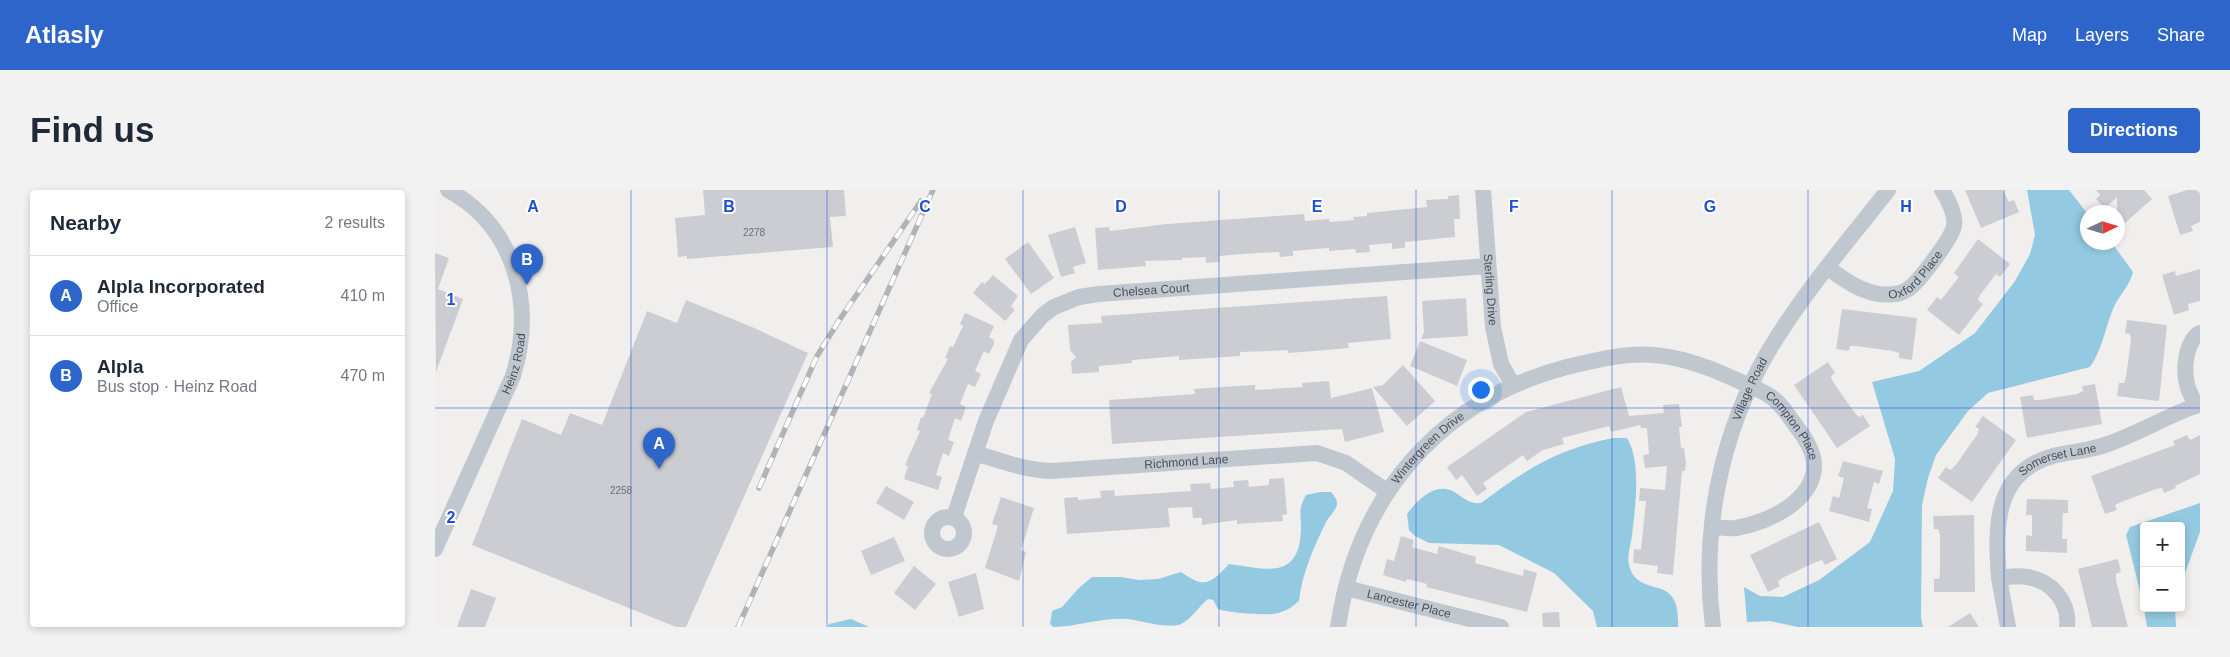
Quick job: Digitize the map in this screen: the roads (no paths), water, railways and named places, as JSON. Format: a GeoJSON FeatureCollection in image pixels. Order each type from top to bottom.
{"type":"FeatureCollection","features":[{"type":"Feature","properties":{"kind":"street","name":"Heinz Road"},"geometry":{"type":"LineString","coordinates":[[435,549],[513,376],[520,355],[523,333],[523,306],[520,289],[513,266],[501,241],[477,210],[447,190]]}},
{"type":"Feature","properties":{"kind":"street","name":"Sterling Drive"},"geometry":{"type":"LineString","coordinates":[[1483,190],[1496,347],[1501,364],[1513,385]]}},
{"type":"Feature","properties":{"kind":"street","name":"Village Road"},"geometry":{"type":"LineString","coordinates":[[1713,627],[1709,565],[1712,527],[1725,456],[1750,386],[1789,319],[1888,190]]}},
{"type":"Feature","properties":{"kind":"street","name":"Oxford Place"},"geometry":{"type":"LineString","coordinates":[[1828,268],[1852,286],[1865,291],[1892,294],[1903,292],[1912,286],[1950,237],[1954,225],[1952,212],[1942,190]]}},
{"type":"Feature","properties":{"kind":"street","name":"Chelsea Court"},"geometry":{"type":"LineString","coordinates":[[954,518],[986,421],[1021,340],[1043,315],[1069,300],[1099,294],[1488,266]]}},
{"type":"Feature","properties":{"kind":"street"},"geometry":{"type":"LineString","coordinates":[[2198,405],[2187,385],[2185,374],[2188,350],[2191,342],[2200,333]]}},
{"type":"Feature","properties":{"kind":"street","name":"Wintergreen Drive"},"geometry":{"type":"LineString","coordinates":[[1338,627],[1346,588],[1356,555],[1379,504],[1415,458],[1454,420],[1493,394],[1536,375],[1588,362],[1632,354],[1678,357],[1700,364],[1750,386]]}},
{"type":"Feature","properties":{"kind":"street","name":"Compton Place"},"geometry":{"type":"LineString","coordinates":[[1712,527],[1734,528],[1753,523],[1787,508],[1802,496],[1809,486],[1813,474],[1814,459],[1809,443],[1780,404],[1771,396],[1750,386]]}},
{"type":"Feature","properties":{"kind":"street","name":"Somerset Lane"},"geometry":{"type":"LineString","coordinates":[[2009,627],[1999,578],[1999,516],[2003,498],[2010,484],[2021,472],[2035,463],[2053,456],[2100,447],[2132,436],[2198,405]]}},
{"type":"Feature","properties":{"kind":"street","name":"Richmond Lane"},"geometry":{"type":"LineString","coordinates":[[975,453],[1016,466],[1051,471],[1317,453],[1347,463],[1388,492]]}},
{"type":"Feature","properties":{"kind":"street"},"geometry":{"type":"LineString","coordinates":[[1999,578],[2025,576],[2047,584],[2062,600],[2066,611],[2067,627]]}},
{"type":"Feature","properties":{"kind":"street","name":"Lancester Place"},"geometry":{"type":"LineString","coordinates":[[1346,588],[1501,627]]}},
{"type":"Feature","properties":{"kind":"water"},"geometry":{"type":"Polygon","coordinates":[[[2027,190],[2069,190],[2081,205],[2080,250],[2117,250],[2133,272],[2113,309],[2100,346],[2090,367],[1988,393],[1968,411],[1936,455],[1928,478],[1922,505],[1921,618],[1923,627],[1798,627],[1770,621],[1747,622],[1744,587],[1760,596],[1783,597],[1819,580],[1870,542],[1893,491],[1895,459],[1872,382],[1919,371],[1975,333],[2015,281],[2030,254],[2035,235],[2027,190]]]}},
{"type":"Feature","properties":{"kind":"water"},"geometry":{"type":"Polygon","coordinates":[[[1613,438],[1627,438],[1635,460],[1636,499],[1629,554],[1630,568],[1638,580],[1661,589],[1674,600],[1677,610],[1678,627],[1597,627],[1593,611],[1554,573],[1499,545],[1429,543],[1415,536],[1409,530],[1407,514],[1422,497],[1435,490],[1449,490],[1470,502],[1481,503],[1513,480],[1543,462],[1574,448],[1613,438]]]}},
{"type":"Feature","properties":{"kind":"water"},"geometry":{"type":"Polygon","coordinates":[[[1331,492],[1337,505],[1326,522],[1313,551],[1303,580],[1299,601],[1287,610],[1266,614],[1230,612],[1218,609],[1213,600],[1208,599],[1187,620],[1179,625],[1161,625],[1125,619],[1053,627],[1050,624],[1052,611],[1062,607],[1092,577],[1121,577],[1139,580],[1158,579],[1181,572],[1196,581],[1207,582],[1217,576],[1229,564],[1268,569],[1279,568],[1288,564],[1295,557],[1299,545],[1303,500],[1306,495],[1331,492]]]}},
{"type":"Feature","properties":{"kind":"water"},"geometry":{"type":"Polygon","coordinates":[[[2200,503],[2200,532],[2185,573],[2185,522],[2145,522],[2200,503]]]}},
{"type":"Feature","properties":{"kind":"water"},"geometry":{"type":"Polygon","coordinates":[[[2140,524],[2140,591],[2126,535],[2130,527],[2140,524]]]}},
{"type":"Feature","properties":{"kind":"water"},"geometry":{"type":"Polygon","coordinates":[[[2145,612],[2175,612],[2176,627],[2147,627],[2145,612]]]}},
{"type":"Feature","properties":{"kind":"water"},"geometry":{"type":"Polygon","coordinates":[[[851,619],[869,627],[828,627],[829,624],[851,619]]]}},
{"type":"Feature","properties":{"kind":"railway"},"geometry":{"type":"LineString","coordinates":[[738,627],[933,190]]}},
{"type":"Feature","properties":{"kind":"railway"},"geometry":{"type":"LineString","coordinates":[[759,488],[817,356],[840,319],[921,201]]}},
{"type":"Feature","properties":{"kind":"place","name":"Alpla"},"geometry":{"type":"Point","coordinates":[527,285]}},
{"type":"Feature","properties":{"kind":"place","name":"Alpla Incorporated"},"geometry":{"type":"Point","coordinates":[659,469]}}]}
